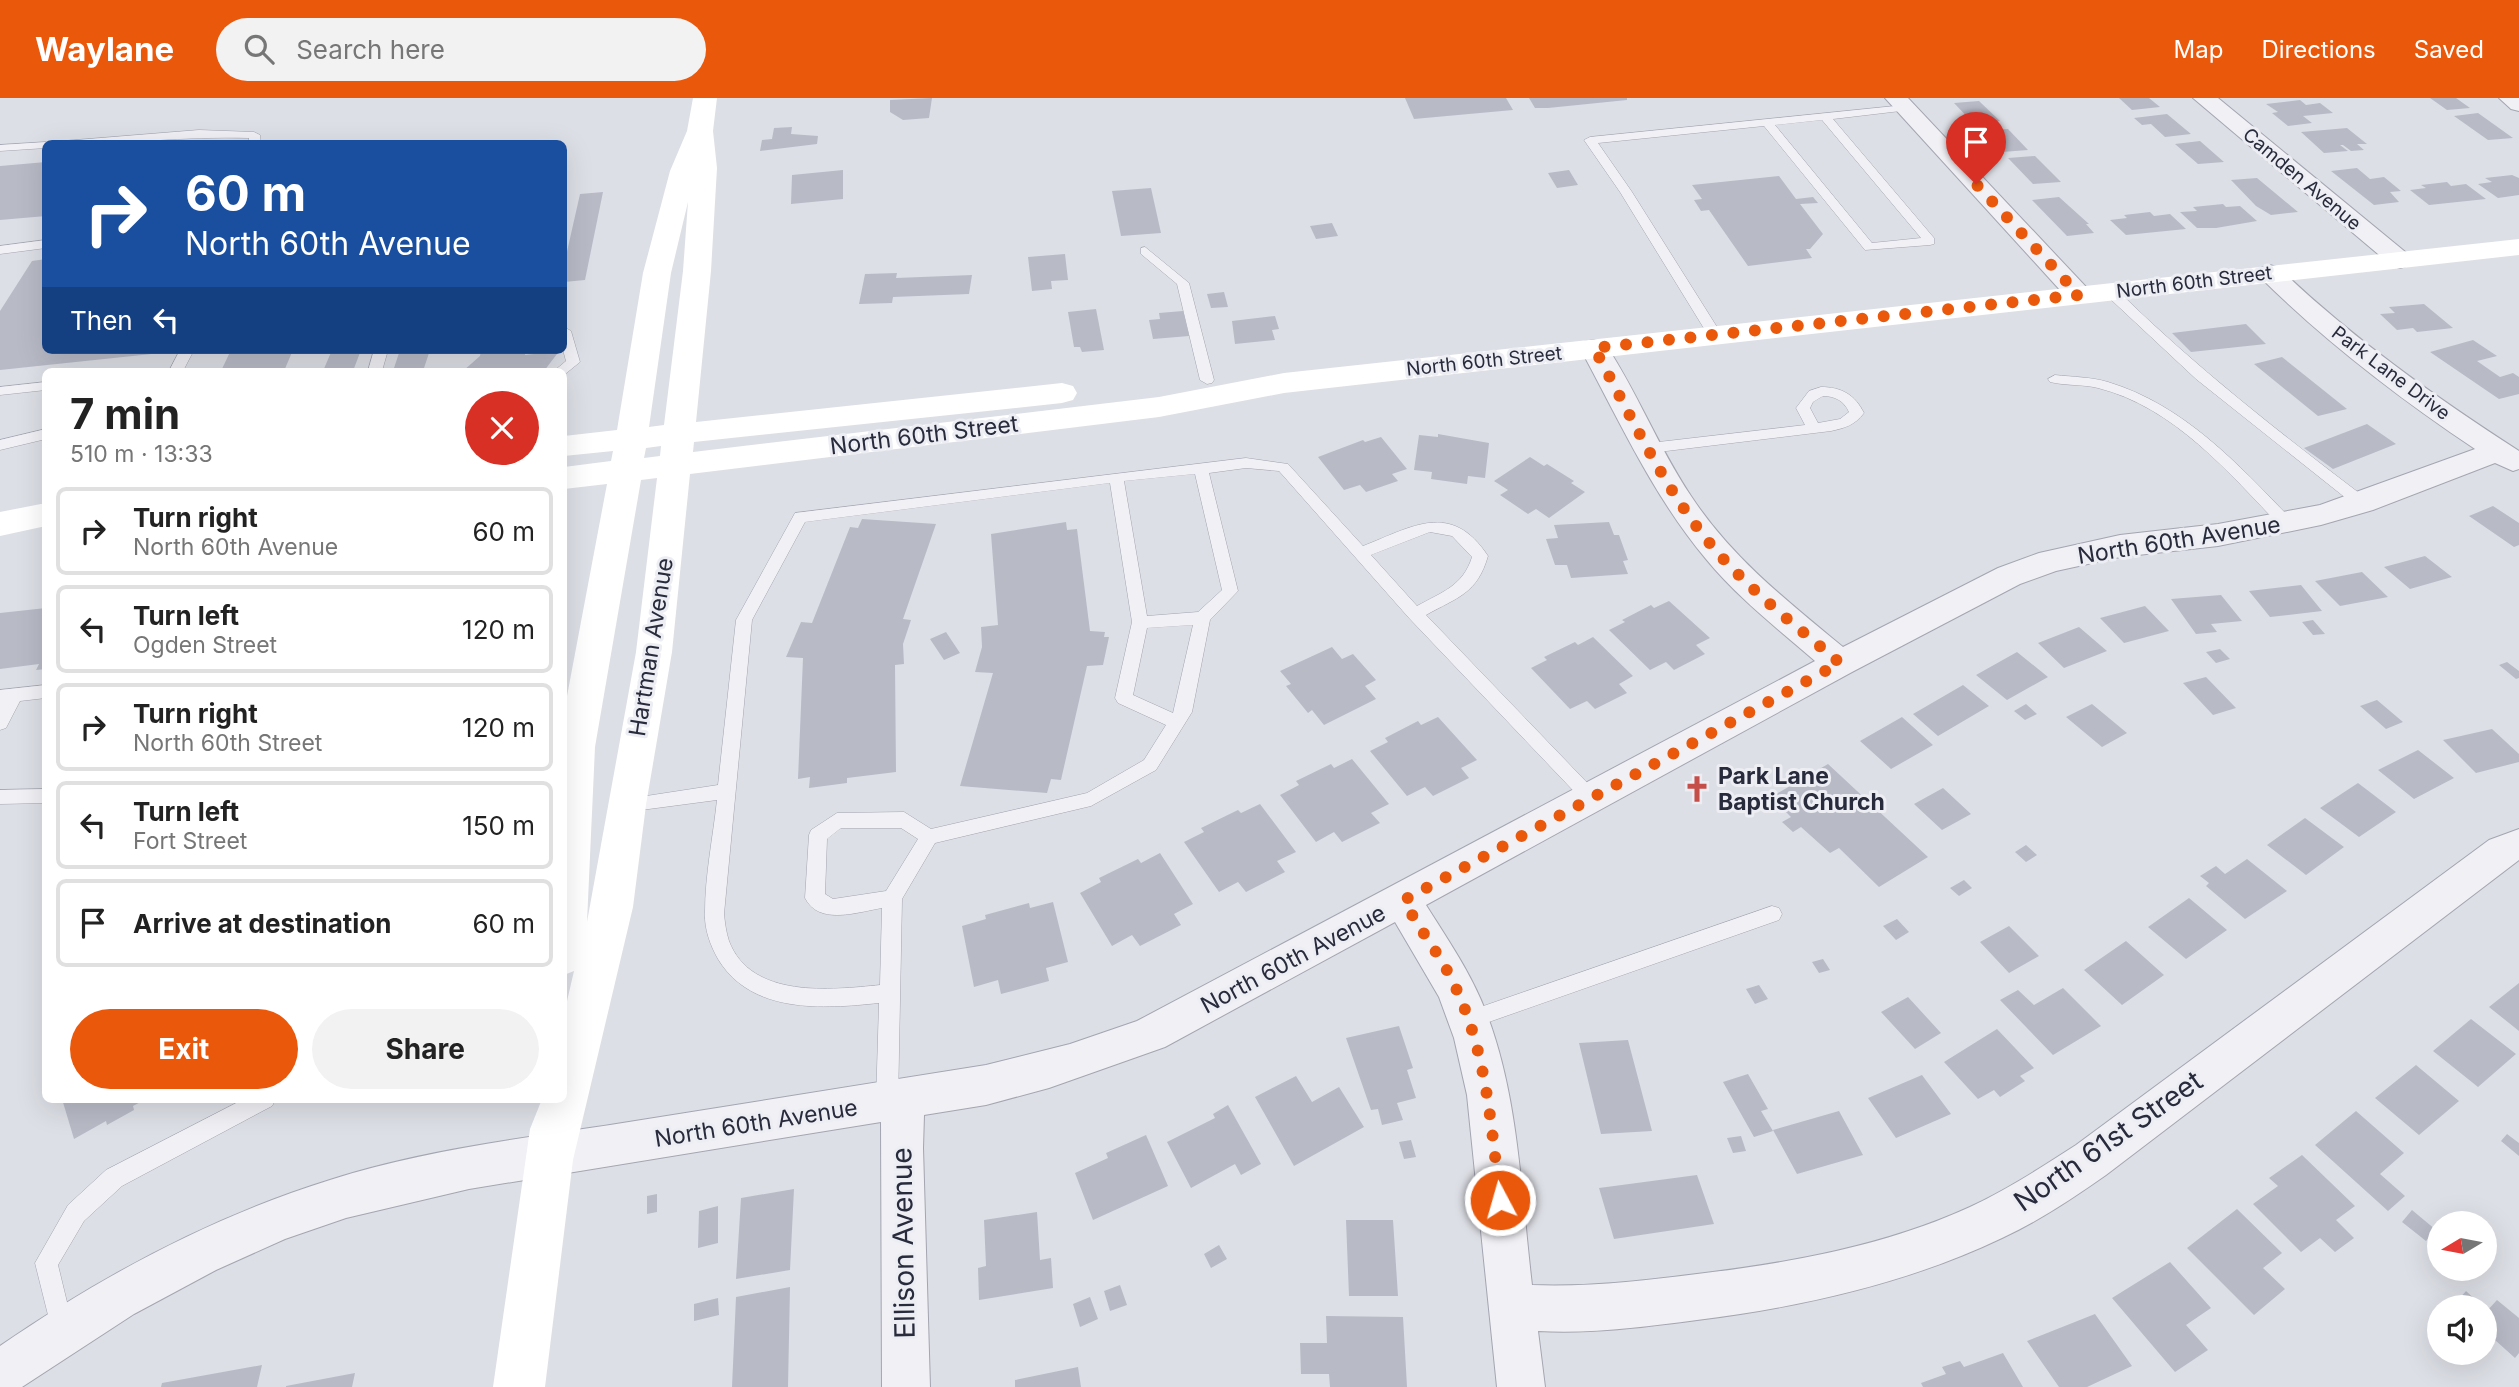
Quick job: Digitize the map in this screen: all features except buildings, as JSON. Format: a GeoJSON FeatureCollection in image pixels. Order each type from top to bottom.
{"type":"FeatureCollection","features":[{"type":"Feature","properties":{"kind":"main road","name":"Hartman Avenue"},"geometry":{"type":"LineString","coordinates":[[567,1090],[612,908],[626,805],[653,652],[697,271],[703,180],[700,131],[705,98]]}},
{"type":"Feature","properties":{"kind":"main road","name":"Hartman Avenue"},"geometry":{"type":"LineString","coordinates":[[567,904],[576,747],[573,714],[628,454],[657,274],[683,171],[700,131]]}},
{"type":"Feature","properties":{"kind":"main road","name":"North 60th Street"},"geometry":{"type":"LineString","coordinates":[[567,446],[628,454],[1159,407],[1284,383],[2519,247]]}},
{"type":"Feature","properties":{"kind":"main road","name":"North 60th Street"},"geometry":{"type":"LineString","coordinates":[[678,449],[1206,380],[1284,383]]}},
{"type":"Feature","properties":{"kind":"main road","name":"North 60th Street"},"geometry":{"type":"LineString","coordinates":[[567,477],[628,454]]}},
{"type":"Feature","properties":{"kind":"main road"},"geometry":{"type":"LineString","coordinates":[[0,524],[42,515]]}},
{"type":"Feature","properties":{"kind":"main road"},"geometry":{"type":"LineString","coordinates":[[0,524],[42,525]]}},
{"type":"Feature","properties":{"kind":"main road","name":"Hartman Avenue"},"geometry":{"type":"LineString","coordinates":[[519,1387],[551,1155],[555,1103]]}},
{"type":"Feature","properties":{"kind":"main road","name":"Hartman Avenue"},"geometry":{"type":"LineString","coordinates":[[551,1155],[564,1103]]}},
{"type":"Feature","properties":{"kind":"street","name":"Camden Avenue"},"geometry":{"type":"LineString","coordinates":[[2204,98],[2400,260]]}},
{"type":"Feature","properties":{"kind":"street"},"geometry":{"type":"LineString","coordinates":[[2510,98],[2519,104]]}},
{"type":"Feature","properties":{"kind":"street"},"geometry":{"type":"LineString","coordinates":[[1900,103],[2079,295]]}},
{"type":"Feature","properties":{"kind":"street","name":"Park Lane Drive"},"geometry":{"type":"LineString","coordinates":[[2270,273],[2295,298],[2374,364],[2509,458]]}},
{"type":"Feature","properties":{"kind":"street"},"geometry":{"type":"LineString","coordinates":[[1594,348],[1698,528],[1747,583],[1840,663]]}},
{"type":"Feature","properties":{"kind":"street","name":"North 60th Avenue"},"geometry":{"type":"LineString","coordinates":[[0,1374],[109,1301],[189,1258],[282,1219],[395,1183],[551,1155],[896,1101],[1049,1070],[1105,1052],[1151,1034],[1976,591],[2050,562],[2120,546],[2218,535],[2286,523],[2509,458]]}},
{"type":"Feature","properties":{"kind":"street","name":"North 61st Street"},"geometry":{"type":"LineString","coordinates":[[1511,1306],[1547,1310],[1600,1308],[1752,1291],[1889,1259],[1984,1224],[2041,1193],[2091,1160],[2502,851],[2519,844]]}},
{"type":"Feature","properties":{"kind":"street"},"geometry":{"type":"LineString","coordinates":[[1404,900],[1452,981],[1469,1020],[1488,1095],[1521,1387]]}},
{"type":"Feature","properties":{"kind":"street","name":"Ellison Avenue"},"geometry":{"type":"LineString","coordinates":[[896,1101],[901,1148],[906,1387]]}},
{"type":"Feature","properties":{"kind":"lane"},"geometry":{"type":"LineString","coordinates":[[1715,335],[1626,192],[1590,140],[1825,116],[1900,103]]}},
{"type":"Feature","properties":{"kind":"lane"},"geometry":{"type":"LineString","coordinates":[[1767,122],[1869,247],[1930,241],[1825,116]]}},
{"type":"Feature","properties":{"kind":"lane"},"geometry":{"type":"LineString","coordinates":[[118,140],[199,134],[254,135],[255,140]]}},
{"type":"Feature","properties":{"kind":"lane"},"geometry":{"type":"LineString","coordinates":[[0,148],[42,145]]}},
{"type":"Feature","properties":{"kind":"lane"},"geometry":{"type":"LineString","coordinates":[[0,250],[42,245]]}},
{"type":"Feature","properties":{"kind":"lane"},"geometry":{"type":"LineString","coordinates":[[1146,251],[1183,283],[1206,380]]}},
{"type":"Feature","properties":{"kind":"lane"},"geometry":{"type":"LineString","coordinates":[[2111,292],[2159,341],[2222,396],[2362,503]]}},
{"type":"Feature","properties":{"kind":"lane"},"geometry":{"type":"LineString","coordinates":[[565,368],[573,362],[567,341]]}},
{"type":"Feature","properties":{"kind":"lane"},"geometry":{"type":"LineString","coordinates":[[2055,379],[2103,385],[2148,402],[2211,448],[2286,523]]}},
{"type":"Feature","properties":{"kind":"lane"},"geometry":{"type":"LineString","coordinates":[[0,391],[42,386]]}},
{"type":"Feature","properties":{"kind":"lane"},"geometry":{"type":"LineString","coordinates":[[1650,448],[1814,428]]}},
{"type":"Feature","properties":{"kind":"lane"},"geometry":{"type":"LineString","coordinates":[[0,445],[42,435]]}},
{"type":"Feature","properties":{"kind":"lane"},"geometry":{"type":"LineString","coordinates":[[889,993],[845,998],[786,995],[762,986],[732,965],[720,945],[714,914],[744,620],[800,517],[1246,463],[1283,467],[1415,614],[1591,798]]}},
{"type":"Feature","properties":{"kind":"lane"},"geometry":{"type":"LineString","coordinates":[[896,1101],[889,993],[892,898],[929,837],[1091,799],[1150,765],[1183,712],[1202,618],[1230,591],[1201,469]]}},
{"type":"Feature","properties":{"kind":"lane"},"geometry":{"type":"LineString","coordinates":[[1116,477],[1140,622],[1124,698],[1177,722]]}},
{"type":"Feature","properties":{"kind":"lane"},"geometry":{"type":"LineString","coordinates":[[1362,553],[1429,526],[1457,531],[1480,556],[1474,576],[1458,590],[1415,614]]}},
{"type":"Feature","properties":{"kind":"lane"},"geometry":{"type":"LineString","coordinates":[[1140,622],[1202,618]]}},
{"type":"Feature","properties":{"kind":"lane"},"geometry":{"type":"LineString","coordinates":[[0,723],[7,696],[42,692]]}},
{"type":"Feature","properties":{"kind":"lane"},"geometry":{"type":"LineString","coordinates":[[626,805],[726,791]]}},
{"type":"Feature","properties":{"kind":"lane"},"geometry":{"type":"LineString","coordinates":[[0,797],[42,796]]}},
{"type":"Feature","properties":{"kind":"lane"},"geometry":{"type":"LineString","coordinates":[[892,898],[830,908],[815,898],[818,835],[837,821],[904,820],[929,837]]}},
{"type":"Feature","properties":{"kind":"lane"},"geometry":{"type":"LineString","coordinates":[[1469,1020],[1772,914]]}},
{"type":"Feature","properties":{"kind":"lane"},"geometry":{"type":"LineString","coordinates":[[62,1331],[46,1263],[76,1213],[114,1178],[257,1103]]}},
{"type":"Feature","properties":{"kind":"place","name":"Park Lane Baptist Church"},"geometry":{"type":"Point","coordinates":[1697,789]}},
{"type":"Feature","properties":{"kind":"route"},"geometry":{"type":"LineString","coordinates":[[1500,1200],[1488,1095],[1478,1048],[1452,981],[1404,900],[1840,663],[1747,583],[1698,528],[1664,474],[1594,348],[2079,295],[1976,184]]}}]}
